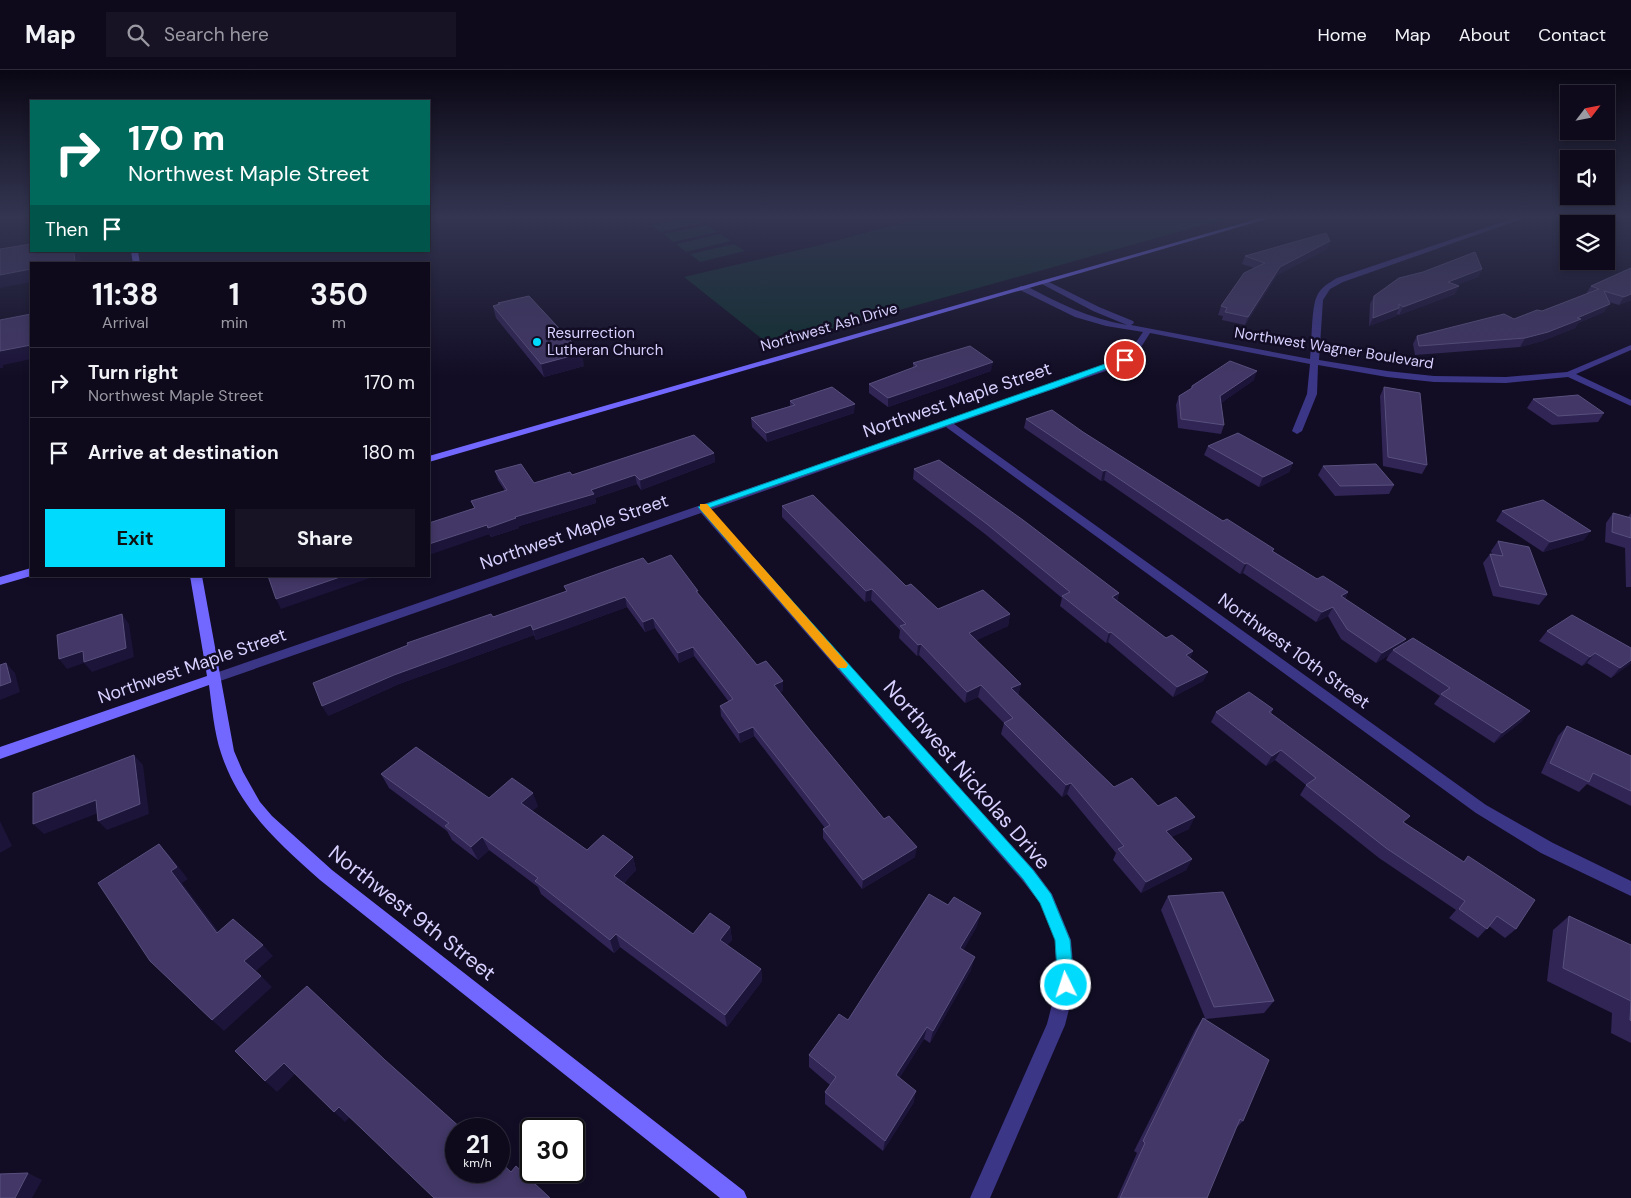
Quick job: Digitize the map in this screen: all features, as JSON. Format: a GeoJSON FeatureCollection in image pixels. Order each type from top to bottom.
{"type":"FeatureCollection","features":[{"type":"Feature","properties":{"kind":"street","name":"Northwest Ash Drive"},"geometry":{"type":"LineString","coordinates":[[430,459],[1082,271]]}},
{"type":"Feature","properties":{"kind":"street"},"geometry":{"type":"LineString","coordinates":[[1297,432],[1312,394],[1319,300],[1322,292],[1330,285],[1371,271]]}},
{"type":"Feature","properties":{"kind":"street","name":"Northwest Wagner Boulevard"},"geometry":{"type":"LineString","coordinates":[[1042,282],[1096,309],[1148,330]]}},
{"type":"Feature","properties":{"kind":"street","name":"Northwest Wagner Boulevard"},"geometry":{"type":"LineString","coordinates":[[1023,288],[1078,315],[1106,324],[1387,374],[1479,381],[1569,374],[1585,369],[1631,347]]}},
{"type":"Feature","properties":{"kind":"street","name":"Northwest Maple Street"},"geometry":{"type":"LineString","coordinates":[[0,753],[1117,364],[1133,353],[1148,330]]}},
{"type":"Feature","properties":{"kind":"street"},"geometry":{"type":"LineString","coordinates":[[1569,374],[1631,403]]}},
{"type":"Feature","properties":{"kind":"street","name":"Northwest 10th Street"},"geometry":{"type":"LineString","coordinates":[[947,423],[1481,809],[1554,852],[1631,889]]}},
{"type":"Feature","properties":{"kind":"street","name":"Northwest Nickolas Drive"},"geometry":{"type":"LineString","coordinates":[[702,507],[1028,875],[1046,899],[1063,940],[1066,985],[1056,1026],[980,1198]]}},
{"type":"Feature","properties":{"kind":"street"},"geometry":{"type":"LineString","coordinates":[[0,581],[30,572]]}},
{"type":"Feature","properties":{"kind":"street","name":"Northwest 9th Street"},"geometry":{"type":"LineString","coordinates":[[196,577],[227,751],[236,777],[251,803],[271,827],[326,875],[737,1198]]}},
{"type":"Feature","properties":{"kind":"green space"},"geometry":{"type":"Polygon","coordinates":[[[711,271],[1040,271],[771,346],[684,277],[711,271]]]}},
{"type":"Feature","properties":{"kind":"building"},"geometry":{"type":"Polygon","coordinates":[[[0,271],[23,271],[0,275],[0,271]]]}},
{"type":"Feature","properties":{"kind":"building"},"geometry":{"type":"Polygon","coordinates":[[[1249,271],[1278,271],[1248,317],[1225,312],[1227,308],[1221,306],[1244,273],[1249,271]]]}},
{"type":"Feature","properties":{"kind":"building"},"geometry":{"type":"Polygon","coordinates":[[[1478,271],[1448,282],[1459,286],[1403,307],[1399,304],[1399,308],[1373,318],[1374,296],[1399,278],[1423,272],[1478,271]]]}},
{"type":"Feature","properties":{"kind":"building"},"geometry":{"type":"Polygon","coordinates":[[[1625,271],[1631,271],[1631,294],[1624,297],[1604,291],[1610,304],[1577,318],[1581,319],[1548,332],[1525,338],[1419,346],[1417,336],[1504,314],[1514,319],[1537,310],[1542,311],[1599,289],[1591,286],[1625,271]]]}},
{"type":"Feature","properties":{"kind":"building"},"geometry":{"type":"Polygon","coordinates":[[[529,296],[582,353],[541,364],[493,306],[500,304],[498,303],[529,296]]]}},
{"type":"Feature","properties":{"kind":"building"},"geometry":{"type":"Polygon","coordinates":[[[30,314],[30,345],[0,351],[0,320],[30,314]]]}},
{"type":"Feature","properties":{"kind":"building"},"geometry":{"type":"Polygon","coordinates":[[[970,346],[993,362],[888,398],[869,384],[917,366],[913,363],[970,346]]]}},
{"type":"Feature","properties":{"kind":"building"},"geometry":{"type":"Polygon","coordinates":[[[1230,361],[1257,371],[1220,396],[1224,425],[1181,419],[1179,396],[1230,361]]]}},
{"type":"Feature","properties":{"kind":"building"},"geometry":{"type":"Polygon","coordinates":[[[832,387],[855,404],[766,433],[751,418],[795,405],[790,401],[832,387]]]}},
{"type":"Feature","properties":{"kind":"building"},"geometry":{"type":"Polygon","coordinates":[[[1384,387],[1420,393],[1427,465],[1388,457],[1384,387]]]}},
{"type":"Feature","properties":{"kind":"building"},"geometry":{"type":"Polygon","coordinates":[[[1578,395],[1604,413],[1558,416],[1533,399],[1578,395]]]}},
{"type":"Feature","properties":{"kind":"building"},"geometry":{"type":"Polygon","coordinates":[[[1052,410],[1083,432],[1223,521],[1227,519],[1274,549],[1272,551],[1317,579],[1323,576],[1348,592],[1341,596],[1406,639],[1382,653],[1347,629],[1333,607],[1322,612],[1316,609],[1026,419],[1052,410]]]}},
{"type":"Feature","properties":{"kind":"building"},"geometry":{"type":"Polygon","coordinates":[[[1238,433],[1293,463],[1263,477],[1208,446],[1238,433]]]}},
{"type":"Feature","properties":{"kind":"building"},"geometry":{"type":"Polygon","coordinates":[[[694,435],[714,453],[640,480],[635,475],[591,490],[594,494],[515,517],[488,528],[487,525],[430,544],[430,523],[475,508],[471,501],[507,490],[495,471],[521,464],[534,483],[570,472],[572,475],[694,435]]]}},
{"type":"Feature","properties":{"kind":"building"},"geometry":{"type":"Polygon","coordinates":[[[939,460],[1023,520],[1119,593],[1112,597],[1166,638],[1172,635],[1193,651],[1186,655],[1208,672],[1177,687],[1111,632],[1109,633],[1062,596],[1070,592],[987,524],[914,469],[939,460]]]}},
{"type":"Feature","properties":{"kind":"building"},"geometry":{"type":"Polygon","coordinates":[[[1376,464],[1394,485],[1340,486],[1323,466],[1376,464]]]}},
{"type":"Feature","properties":{"kind":"building"},"geometry":{"type":"Polygon","coordinates":[[[813,495],[906,586],[911,584],[938,609],[983,590],[1010,614],[969,633],[1021,684],[1011,688],[1114,787],[1132,778],[1158,806],[1176,797],[1195,817],[1166,831],[1192,859],[1146,882],[1118,849],[1124,846],[1071,783],[1066,785],[1004,723],[1013,718],[981,685],[967,692],[921,644],[918,645],[900,626],[906,624],[872,589],[866,591],[782,506],[813,495]]]}},
{"type":"Feature","properties":{"kind":"building"},"geometry":{"type":"Polygon","coordinates":[[[1543,500],[1591,531],[1550,542],[1502,511],[1543,500]]]}},
{"type":"Feature","properties":{"kind":"building"},"geometry":{"type":"Polygon","coordinates":[[[1613,513],[1631,518],[1631,538],[1612,532],[1613,513]]]}},
{"type":"Feature","properties":{"kind":"building"},"geometry":{"type":"Polygon","coordinates":[[[1498,541],[1529,547],[1547,595],[1500,586],[1490,554],[1503,556],[1498,541]]]}},
{"type":"Feature","properties":{"kind":"building"},"geometry":{"type":"Polygon","coordinates":[[[671,555],[698,591],[696,591],[757,665],[766,661],[783,681],[774,685],[884,819],[889,816],[917,847],[863,880],[823,829],[830,825],[753,727],[739,733],[720,706],[733,699],[693,647],[678,653],[653,618],[643,622],[625,597],[533,630],[531,625],[394,675],[322,706],[313,683],[408,645],[407,643],[491,614],[493,617],[567,591],[564,586],[617,567],[643,558],[648,564],[671,555]]]}},
{"type":"Feature","properties":{"kind":"building"},"geometry":{"type":"Polygon","coordinates":[[[268,577],[340,577],[276,599],[268,577]]]}},
{"type":"Feature","properties":{"kind":"building"},"geometry":{"type":"Polygon","coordinates":[[[122,614],[126,648],[84,662],[83,651],[59,659],[57,635],[122,614]]]}},
{"type":"Feature","properties":{"kind":"building"},"geometry":{"type":"Polygon","coordinates":[[[1572,615],[1631,648],[1631,660],[1620,668],[1595,653],[1590,657],[1547,631],[1572,615]]]}},
{"type":"Feature","properties":{"kind":"building"},"geometry":{"type":"Polygon","coordinates":[[[1413,638],[1530,711],[1502,733],[1441,694],[1450,688],[1393,650],[1413,638]]]}},
{"type":"Feature","properties":{"kind":"building"},"geometry":{"type":"Polygon","coordinates":[[[6,663],[11,682],[0,686],[0,665],[6,663]]]}},
{"type":"Feature","properties":{"kind":"building"},"geometry":{"type":"Polygon","coordinates":[[[1249,692],[1273,709],[1269,712],[1410,816],[1403,822],[1464,862],[1468,856],[1535,900],[1516,929],[1497,916],[1487,929],[1459,909],[1465,901],[1386,848],[1306,785],[1316,778],[1281,750],[1272,756],[1216,712],[1249,692]]]}},
{"type":"Feature","properties":{"kind":"building"},"geometry":{"type":"Polygon","coordinates":[[[1567,726],[1631,756],[1631,791],[1593,773],[1589,782],[1550,763],[1567,726]]]}},
{"type":"Feature","properties":{"kind":"building"},"geometry":{"type":"Polygon","coordinates":[[[416,747],[489,798],[512,778],[533,793],[521,803],[587,850],[603,835],[633,857],[614,876],[693,934],[710,913],[730,927],[720,940],[761,969],[725,1015],[616,934],[610,940],[535,881],[538,878],[482,837],[471,847],[445,826],[449,823],[381,774],[416,747]]]}},
{"type":"Feature","properties":{"kind":"building"},"geometry":{"type":"Polygon","coordinates":[[[134,755],[140,804],[98,821],[96,800],[33,824],[33,793],[134,755]]]}},
{"type":"Feature","properties":{"kind":"building"},"geometry":{"type":"Polygon","coordinates":[[[159,844],[177,867],[171,871],[217,933],[233,919],[263,945],[244,961],[261,976],[212,1020],[150,961],[98,883],[159,844]]]}},
{"type":"Feature","properties":{"kind":"building"},"geometry":{"type":"Polygon","coordinates":[[[1223,892],[1274,1001],[1214,1007],[1168,896],[1223,892]]]}},
{"type":"Feature","properties":{"kind":"building"},"geometry":{"type":"Polygon","coordinates":[[[929,894],[948,905],[954,897],[981,913],[960,948],[975,957],[933,1031],[927,1027],[896,1075],[916,1091],[885,1141],[825,1092],[836,1077],[809,1055],[839,1014],[848,1020],[929,894]]]}},
{"type":"Feature","properties":{"kind":"building"},"geometry":{"type":"Polygon","coordinates":[[[1569,916],[1631,945],[1631,1001],[1563,968],[1569,916]]]}},
{"type":"Feature","properties":{"kind":"building"},"geometry":{"type":"Polygon","coordinates":[[[307,986],[450,1118],[445,1118],[445,1183],[510,1183],[510,1171],[516,1166],[520,1170],[520,1183],[534,1183],[550,1198],[434,1198],[339,1107],[334,1112],[284,1063],[265,1081],[235,1051],[307,986]]]}},
{"type":"Feature","properties":{"kind":"building"},"geometry":{"type":"Polygon","coordinates":[[[1203,1018],[1269,1060],[1243,1121],[1240,1119],[1207,1198],[1120,1198],[1145,1143],[1143,1141],[1203,1018]]]}},
{"type":"Feature","properties":{"kind":"building"},"geometry":{"type":"Polygon","coordinates":[[[28,1173],[15,1198],[0,1198],[0,1174],[28,1173]]]}},
{"type":"Feature","properties":{"kind":"slow traffic"},"geometry":{"type":"LineString","coordinates":[[704,506],[702,507],[842,665]]}},
{"type":"Feature","properties":{"kind":"place","name":"Resurrection Lutheran Church"},"geometry":{"type":"Point","coordinates":[537,342]}},
{"type":"Feature","properties":{"kind":"route"},"geometry":{"type":"LineString","coordinates":[[1066,985],[1063,940],[1046,899],[1028,875],[702,507],[1125,360]]}}]}
